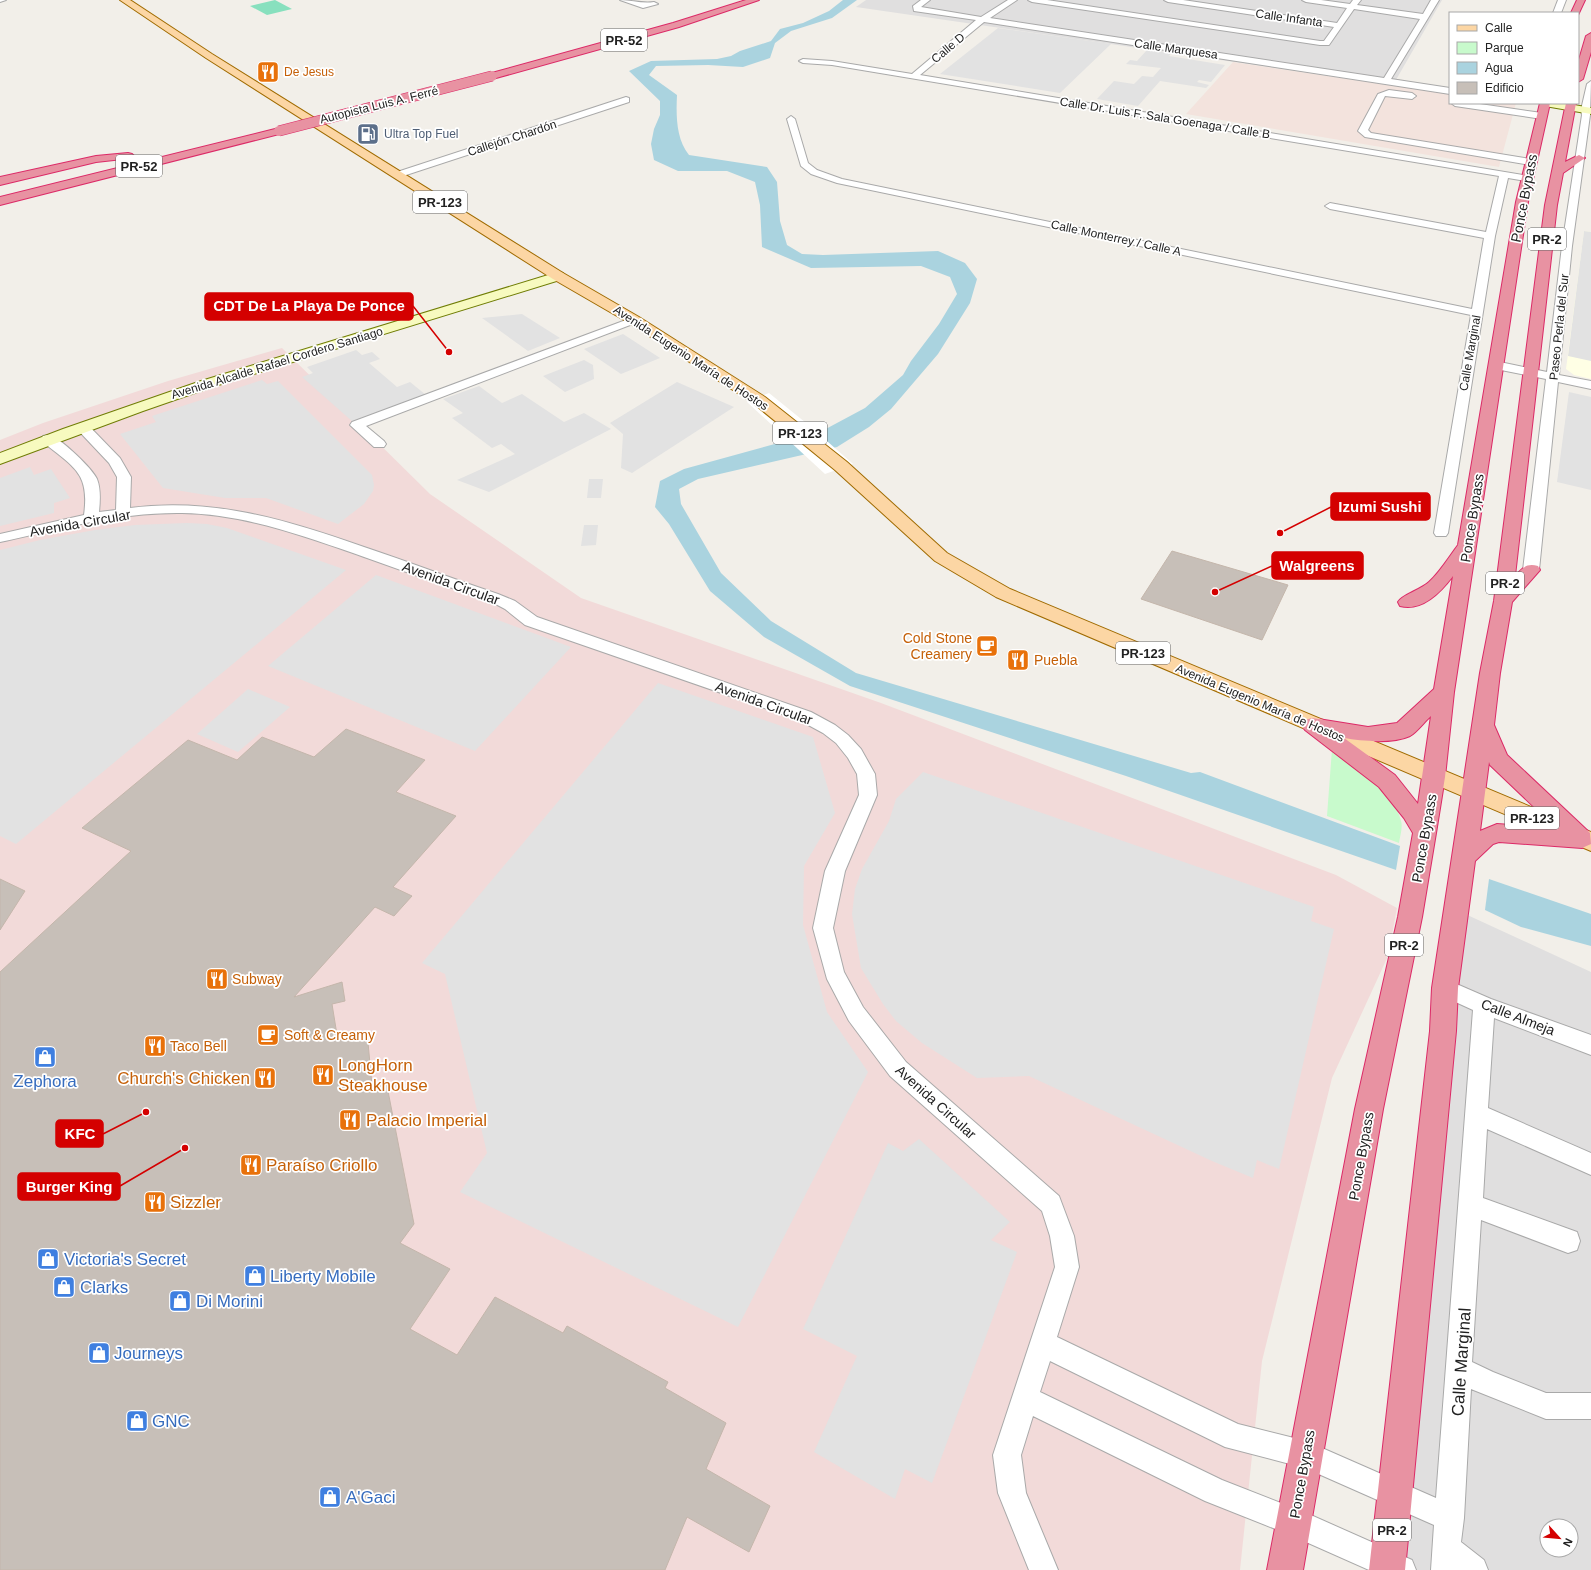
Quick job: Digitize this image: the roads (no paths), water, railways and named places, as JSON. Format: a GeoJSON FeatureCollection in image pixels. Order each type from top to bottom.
{"type":"FeatureCollection","features":[{"type":"Feature","properties":{"kind":"highway","name":"Autopista Luis A. Ferré"},"geometry":{"type":"LineString","coordinates":[[327,107],[480,69],[599,37],[724,0]]}},
{"type":"Feature","properties":{"kind":"highway","name":"Autopista Luis A. Ferré"},"geometry":{"type":"LineString","coordinates":[[0,201],[492,76],[676,25],[755,0]]}},
{"type":"Feature","properties":{"kind":"highway"},"geometry":{"type":"LineString","coordinates":[[1576,12],[1581,0]]}},
{"type":"Feature","properties":{"kind":"highway"},"geometry":{"type":"LineString","coordinates":[[1579,76],[1591,36]]}},
{"type":"Feature","properties":{"kind":"highway","name":"Ponce Bypass"},"geometry":{"type":"LineString","coordinates":[[1285,1570],[1369,1109],[1410,917],[1425,833],[1434,777],[1444,692],[1495,365],[1503,327],[1526,178],[1544,104]]}},
{"type":"Feature","properties":{"kind":"highway","name":"Ponce Bypass"},"geometry":{"type":"LineString","coordinates":[[1392,1568],[1396,1494],[1443,1031],[1445,988],[1484,724],[1490,673],[1503,601],[1530,372],[1557,171],[1571,105]]}},
{"type":"Feature","properties":{"kind":"highway","name":"Autopista Luis A. Ferré"},"geometry":{"type":"LineString","coordinates":[[289,117],[312,111]]}},
{"type":"Feature","properties":{"kind":"highway"},"geometry":{"type":"LineString","coordinates":[[228,132],[267,122]]}},
{"type":"Feature","properties":{"kind":"highway","name":"PR-52"},"geometry":{"type":"LineString","coordinates":[[0,187],[143,152]]}},
{"type":"Feature","properties":{"kind":"highway"},"geometry":{"type":"LineString","coordinates":[[0,180],[96,159],[128,156]]}},
{"type":"Feature","properties":{"kind":"highway"},"geometry":{"type":"LineString","coordinates":[[1557,171],[1579,158]]}},
{"type":"Feature","properties":{"kind":"highway"},"geometry":{"type":"LineString","coordinates":[[1407,602],[1423,596],[1436,586],[1468,545]]}},
{"type":"Feature","properties":{"kind":"highway"},"geometry":{"type":"LineString","coordinates":[[1503,601],[1531,570]]}},
{"type":"Feature","properties":{"kind":"highway"},"geometry":{"type":"LineString","coordinates":[[1312,725],[1368,735],[1403,730],[1444,692]]}},
{"type":"Feature","properties":{"kind":"highway"},"geometry":{"type":"LineString","coordinates":[[1484,724],[1498,759],[1587,841]]}},
{"type":"Feature","properties":{"kind":"highway"},"geometry":{"type":"LineString","coordinates":[[1312,725],[1387,781],[1412,812],[1425,833]]}},
{"type":"Feature","properties":{"kind":"highway"},"geometry":{"type":"LineString","coordinates":[[1464,858],[1485,838],[1497,833],[1587,841]]}},
{"type":"Feature","properties":{"kind":"main road","name":"Avenida Eugenio María de Hostos"},"geometry":{"type":"LineString","coordinates":[[124,0],[397,175],[558,276],[634,320],[759,400],[841,466],[941,556],[1003,593],[1587,841]]}},
{"type":"Feature","properties":{"kind":"street"},"geometry":{"type":"LineString","coordinates":[[624,0],[643,6],[654,4]]}},
{"type":"Feature","properties":{"kind":"street","name":"Calle Marquesa"},"geometry":{"type":"LineString","coordinates":[[926,0],[917,6],[917,10],[1439,86],[1449,86]]}},
{"type":"Feature","properties":{"kind":"street","name":"Calle D"},"geometry":{"type":"LineString","coordinates":[[914,76],[981,20],[1013,0]]}},
{"type":"Feature","properties":{"kind":"street","name":"Calle Marquesa"},"geometry":{"type":"LineString","coordinates":[[1032,0],[1313,43],[1326,43],[1355,3]]}},
{"type":"Feature","properties":{"kind":"street","name":"Calle Infanta"},"geometry":{"type":"LineString","coordinates":[[1168,0],[1338,25]]}},
{"type":"Feature","properties":{"kind":"street","name":"Calle Infanta"},"geometry":{"type":"LineString","coordinates":[[1306,0],[1355,3],[1424,17]]}},
{"type":"Feature","properties":{"kind":"street"},"geometry":{"type":"LineString","coordinates":[[1388,78],[1435,0]]}},
{"type":"Feature","properties":{"kind":"street"},"geometry":{"type":"LineString","coordinates":[[1557,12],[1562,0]]}},
{"type":"Feature","properties":{"kind":"street","name":"Calle Dr. Luis F. Sala Goenaga / Calle B"},"geometry":{"type":"LineString","coordinates":[[803,61],[832,63],[914,76],[1526,178]]}},
{"type":"Feature","properties":{"kind":"street","name":"Paseo Perla del Sur"},"geometry":{"type":"LineString","coordinates":[[1531,570],[1553,377],[1579,189],[1579,158],[1586,115],[1588,111],[1591,84]]}},
{"type":"Feature","properties":{"kind":"street","name":"Calle Marquesa"},"geometry":{"type":"LineString","coordinates":[[1439,86],[1449,91]]}},
{"type":"Feature","properties":{"kind":"street"},"geometry":{"type":"LineString","coordinates":[[1420,98],[1389,93],[1382,94],[1363,131],[1368,136],[1530,162]]}},
{"type":"Feature","properties":{"kind":"street","name":"Callejón Chardón"},"geometry":{"type":"LineString","coordinates":[[397,175],[626,100]]}},
{"type":"Feature","properties":{"kind":"street"},"geometry":{"type":"LineString","coordinates":[[1462,104],[1542,116]]}},
{"type":"Feature","properties":{"kind":"street"},"geometry":{"type":"LineString","coordinates":[[1558,104],[1571,105],[1588,111]]}},
{"type":"Feature","properties":{"kind":"street","name":"Calle Monterrey / Calle A"},"geometry":{"type":"LineString","coordinates":[[791,119],[804,164],[814,172],[840,181],[1477,313]]}},
{"type":"Feature","properties":{"kind":"street","name":"Calle Marginal"},"geometry":{"type":"LineString","coordinates":[[1441,533],[1490,236],[1504,174]]}},
{"type":"Feature","properties":{"kind":"street"},"geometry":{"type":"LineString","coordinates":[[1330,206],[1490,236]]}},
{"type":"Feature","properties":{"kind":"street","name":"Avenida Alcalde Rafael Cordero Santiago"},"geometry":{"type":"LineString","coordinates":[[0,459],[48,439],[182,392],[558,276]]}},
{"type":"Feature","properties":{"kind":"street"},"geometry":{"type":"LineString","coordinates":[[379,444],[357,425],[634,320]]}},
{"type":"Feature","properties":{"kind":"street"},"geometry":{"type":"LineString","coordinates":[[1495,365],[1591,385]]}},
{"type":"Feature","properties":{"kind":"street"},"geometry":{"type":"LineString","coordinates":[[82,427],[115,461],[124,477],[123,513]]}},
{"type":"Feature","properties":{"kind":"street"},"geometry":{"type":"LineString","coordinates":[[48,439],[71,458],[88,476],[93,504],[91,518]]}},
{"type":"Feature","properties":{"kind":"street","name":"Avenida Circular"},"geometry":{"type":"LineString","coordinates":[[0,538],[91,518],[123,513],[182,509],[236,513],[308,532],[493,596],[510,605],[531,621],[805,716],[842,738],[855,754],[866,774],[868,794],[864,808],[835,871],[823,928],[834,973],[856,1014],[898,1069],[1050,1204],[1062,1236],[1067,1267],[1007,1456],[1012,1493],[1027,1533],[1044,1570]]}},
{"type":"Feature","properties":{"kind":"street","name":"Calle Almeja"},"geometry":{"type":"LineString","coordinates":[[1445,988],[1484,1005],[1591,1045]]}},
{"type":"Feature","properties":{"kind":"street","name":"Calle Marginal"},"geometry":{"type":"LineString","coordinates":[[1446,1559],[1478,1114],[1484,1005]]}},
{"type":"Feature","properties":{"kind":"street"},"geometry":{"type":"LineString","coordinates":[[1478,1114],[1591,1164]]}},
{"type":"Feature","properties":{"kind":"street"},"geometry":{"type":"LineString","coordinates":[[1471,1205],[1568,1241]]}},
{"type":"Feature","properties":{"kind":"street"},"geometry":{"type":"LineString","coordinates":[[1043,1344],[1235,1437],[1306,1455],[1450,1518]]}},
{"type":"Feature","properties":{"kind":"street"},"geometry":{"type":"LineString","coordinates":[[1460,1370],[1486,1383],[1546,1406],[1591,1406]]}},
{"type":"Feature","properties":{"kind":"street"},"geometry":{"type":"LineString","coordinates":[[1026,1399],[1215,1491],[1294,1522],[1392,1568]]}},
{"type":"Feature","properties":{"kind":"street"},"geometry":{"type":"LineString","coordinates":[[1446,1559],[1474,1570]]}},
{"type":"Feature","properties":{"kind":"water"},"geometry":{"type":"Polygon","coordinates":[[[843,0],[857,0],[832,18],[791,31],[775,43],[770,58],[743,67],[708,65],[656,66],[649,75],[677,95],[677,119],[679,134],[689,155],[767,167],[777,182],[780,221],[787,245],[802,254],[823,255],[938,251],[965,263],[977,279],[970,303],[938,354],[891,409],[869,427],[837,447],[698,479],[679,489],[681,504],[721,573],[771,621],[856,673],[1191,773],[1200,772],[1400,846],[1396,870],[1126,776],[850,686],[764,637],[710,591],[669,524],[655,507],[660,481],[684,469],[822,431],[865,408],[903,375],[911,361],[939,324],[957,294],[950,277],[921,266],[811,268],[762,247],[760,205],[755,182],[727,171],[678,171],[654,160],[651,144],[654,129],[660,115],[660,101],[629,71],[651,61],[717,59],[731,56],[740,51],[771,41],[780,29],[803,23],[829,11],[843,0]]]}},
{"type":"Feature","properties":{"kind":"water"},"geometry":{"type":"Polygon","coordinates":[[[1489,879],[1591,914],[1591,946],[1521,927],[1485,910],[1489,879]]]}},
{"type":"Feature","properties":{"kind":"place","name":"De Jesus"},"geometry":{"type":"Point","coordinates":[268,72]}},
{"type":"Feature","properties":{"kind":"place","name":"Ultra Top Fuel"},"geometry":{"type":"Point","coordinates":[368,134]}},
{"type":"Feature","properties":{"kind":"place","name":"CDT De La Playa De Ponce"},"geometry":{"type":"Point","coordinates":[449,352]}},
{"type":"Feature","properties":{"kind":"place","name":"Izumi Sushi"},"geometry":{"type":"Point","coordinates":[1280,533]}},
{"type":"Feature","properties":{"kind":"place","name":"Walgreens"},"geometry":{"type":"Point","coordinates":[1215,592]}},
{"type":"Feature","properties":{"kind":"place","name":"Cold Stone Creamery"},"geometry":{"type":"Point","coordinates":[987,646]}},
{"type":"Feature","properties":{"kind":"place","name":"Puebla"},"geometry":{"type":"Point","coordinates":[1018,660]}},
{"type":"Feature","properties":{"kind":"place","name":"Subway"},"geometry":{"type":"Point","coordinates":[217,979]}},
{"type":"Feature","properties":{"kind":"place","name":"Soft & Creamy"},"geometry":{"type":"Point","coordinates":[268,1035]}},
{"type":"Feature","properties":{"kind":"place","name":"Taco Bell"},"geometry":{"type":"Point","coordinates":[155,1046]}},
{"type":"Feature","properties":{"kind":"place","name":"Zephora"},"geometry":{"type":"Point","coordinates":[45,1057]}},
{"type":"Feature","properties":{"kind":"place","name":"LongHorn Steakhouse"},"geometry":{"type":"Point","coordinates":[323,1075]}},
{"type":"Feature","properties":{"kind":"place","name":"Church's Chicken"},"geometry":{"type":"Point","coordinates":[265,1078]}},
{"type":"Feature","properties":{"kind":"place","name":"KFC"},"geometry":{"type":"Point","coordinates":[146,1112]}},
{"type":"Feature","properties":{"kind":"place","name":"Palacio Imperial"},"geometry":{"type":"Point","coordinates":[350,1120]}},
{"type":"Feature","properties":{"kind":"place","name":"Burger King"},"geometry":{"type":"Point","coordinates":[185,1148]}},
{"type":"Feature","properties":{"kind":"place","name":"Paraíso Criollo"},"geometry":{"type":"Point","coordinates":[251,1165]}},
{"type":"Feature","properties":{"kind":"place","name":"Sizzler"},"geometry":{"type":"Point","coordinates":[155,1202]}},
{"type":"Feature","properties":{"kind":"place","name":"Victoria's Secret"},"geometry":{"type":"Point","coordinates":[48,1259]}},
{"type":"Feature","properties":{"kind":"place","name":"Liberty Mobile"},"geometry":{"type":"Point","coordinates":[255,1276]}},
{"type":"Feature","properties":{"kind":"place","name":"Clarks"},"geometry":{"type":"Point","coordinates":[64,1287]}},
{"type":"Feature","properties":{"kind":"place","name":"Di Morini"},"geometry":{"type":"Point","coordinates":[180,1301]}},
{"type":"Feature","properties":{"kind":"place","name":"Journeys"},"geometry":{"type":"Point","coordinates":[99,1353]}},
{"type":"Feature","properties":{"kind":"place","name":"GNC"},"geometry":{"type":"Point","coordinates":[137,1421]}},
{"type":"Feature","properties":{"kind":"place","name":"A'Gaci"},"geometry":{"type":"Point","coordinates":[330,1497]}}]}
